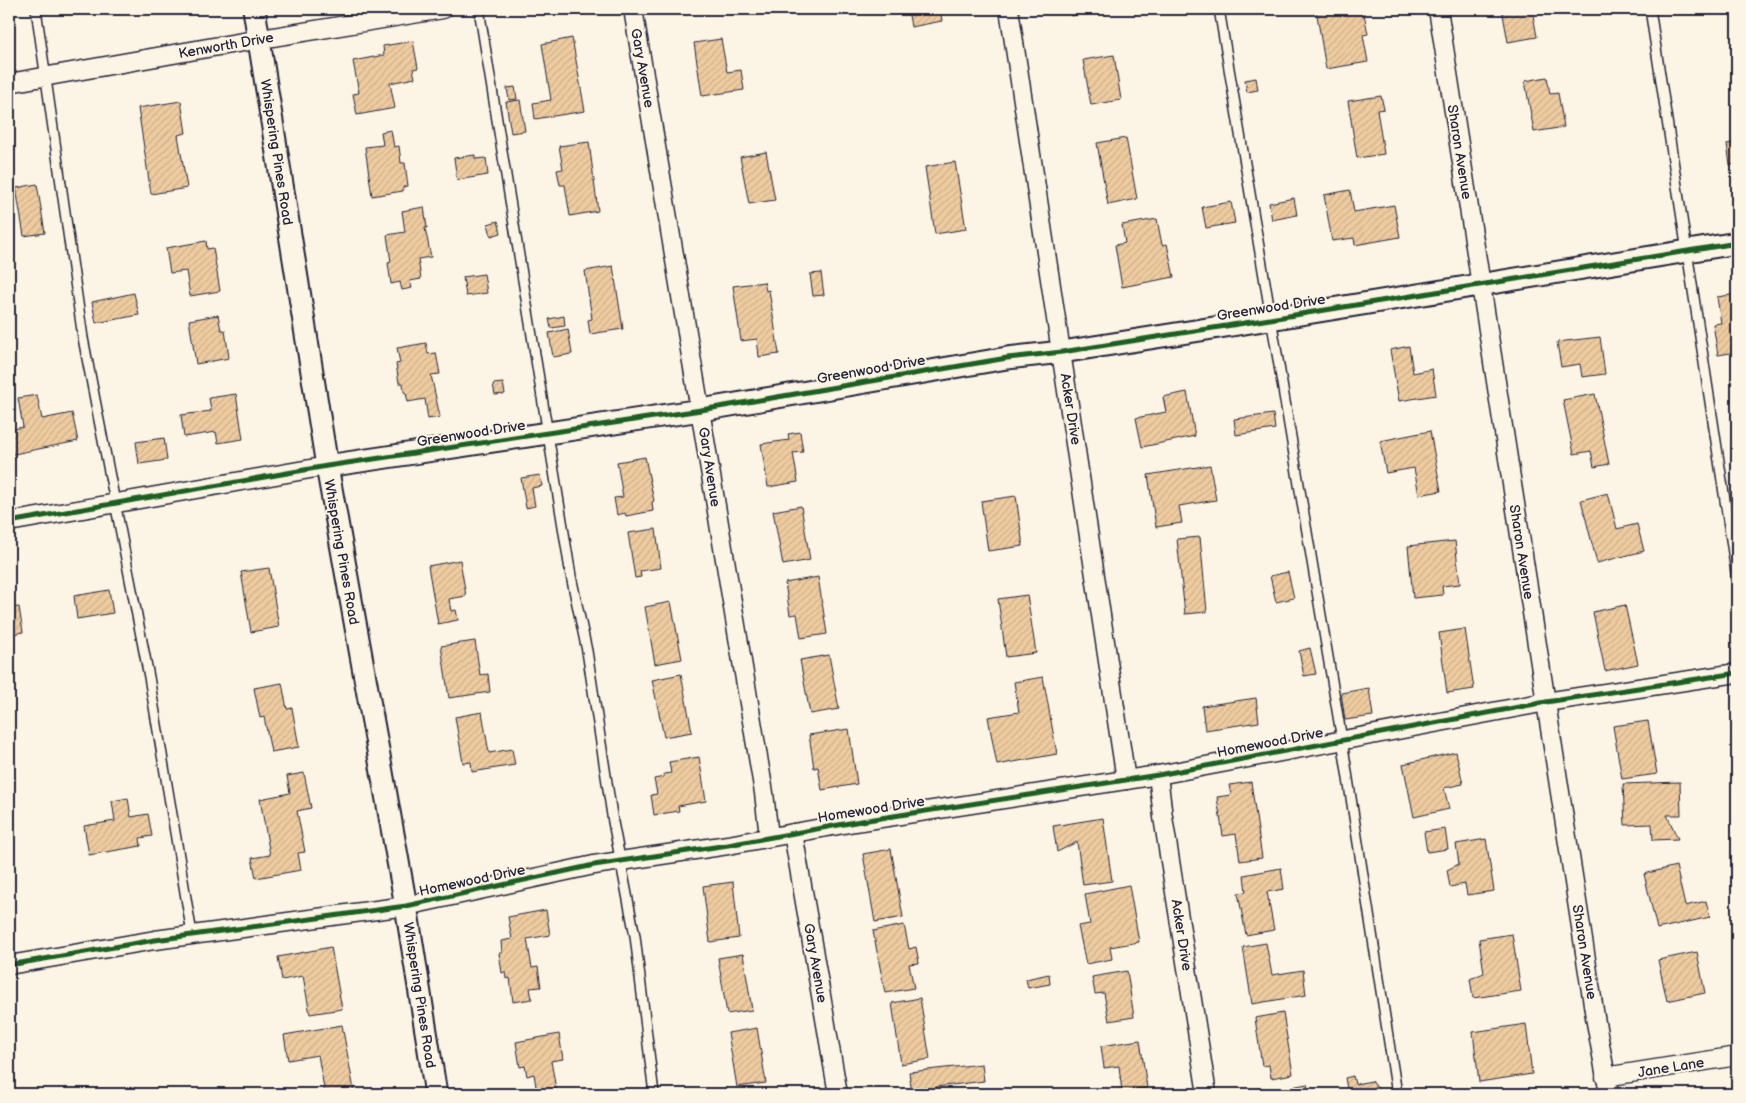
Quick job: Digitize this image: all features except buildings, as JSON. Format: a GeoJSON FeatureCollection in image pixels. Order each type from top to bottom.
{"type":"FeatureCollection","features":[{"type":"Feature","properties":{"kind":"street","name":"Whispering Pines Road"},"geometry":{"type":"LineString","coordinates":[[254,9],[327,466],[406,906],[436,1094]]}},
{"type":"Feature","properties":{"kind":"street","name":"Kenworth Drive"},"geometry":{"type":"LineString","coordinates":[[9,83],[444,9]]}},
{"type":"Feature","properties":{"kind":"street","name":"Gary Avenue"},"geometry":{"type":"LineString","coordinates":[[633,9],[764,793],[769,837]]}},
{"type":"Feature","properties":{"kind":"street","name":"Acker Drive"},"geometry":{"type":"LineString","coordinates":[[1009,9],[1126,780]]}},
{"type":"Feature","properties":{"kind":"street","name":"Sharon Avenue"},"geometry":{"type":"LineString","coordinates":[[1438,9],[1607,1086]]}},
{"type":"Feature","properties":{"kind":"street","name":"Greenwood Drive"},"geometry":{"type":"LineString","coordinates":[[9,522],[327,466],[701,410],[1008,358],[1062,352],[1737,243]]}},
{"type":"Feature","properties":{"kind":"street","name":"Homewood Drive"},"geometry":{"type":"LineString","coordinates":[[9,965],[192,934],[406,906],[594,865],[1158,775],[1546,702],[1737,672]]}},
{"type":"Feature","properties":{"kind":"street","name":"Acker Drive"},"geometry":{"type":"LineString","coordinates":[[1158,775],[1207,1094]]}},
{"type":"Feature","properties":{"kind":"street","name":"Gary Avenue"},"geometry":{"type":"LineString","coordinates":[[793,833],[838,1094]]}},
{"type":"Feature","properties":{"kind":"street","name":"Jane Lane"},"geometry":{"type":"LineString","coordinates":[[1607,1086],[1737,1056]]}},
{"type":"Feature","properties":{"kind":"lane"},"geometry":{"type":"LineString","coordinates":[[36,9],[82,338],[149,677],[192,934]]}},
{"type":"Feature","properties":{"kind":"lane"},"geometry":{"type":"LineString","coordinates":[[479,9],[571,576],[587,651],[620,861],[635,936],[654,1094]]}},
{"type":"Feature","properties":{"kind":"lane"},"geometry":{"type":"LineString","coordinates":[[1219,9],[1342,740],[1397,1094]]}},
{"type":"Feature","properties":{"kind":"lane"},"geometry":{"type":"LineString","coordinates":[[1650,9],[1737,579]]}},
{"type":"Feature","properties":{"kind":"cycle path"},"geometry":{"type":"LineString","coordinates":[[9,522],[327,466],[701,410],[1007,358],[1062,352],[1737,243]]}},
{"type":"Feature","properties":{"kind":"cycle path"},"geometry":{"type":"LineString","coordinates":[[9,965],[155,940],[406,906],[594,865],[1158,775],[1546,702],[1737,673]]}}]}
